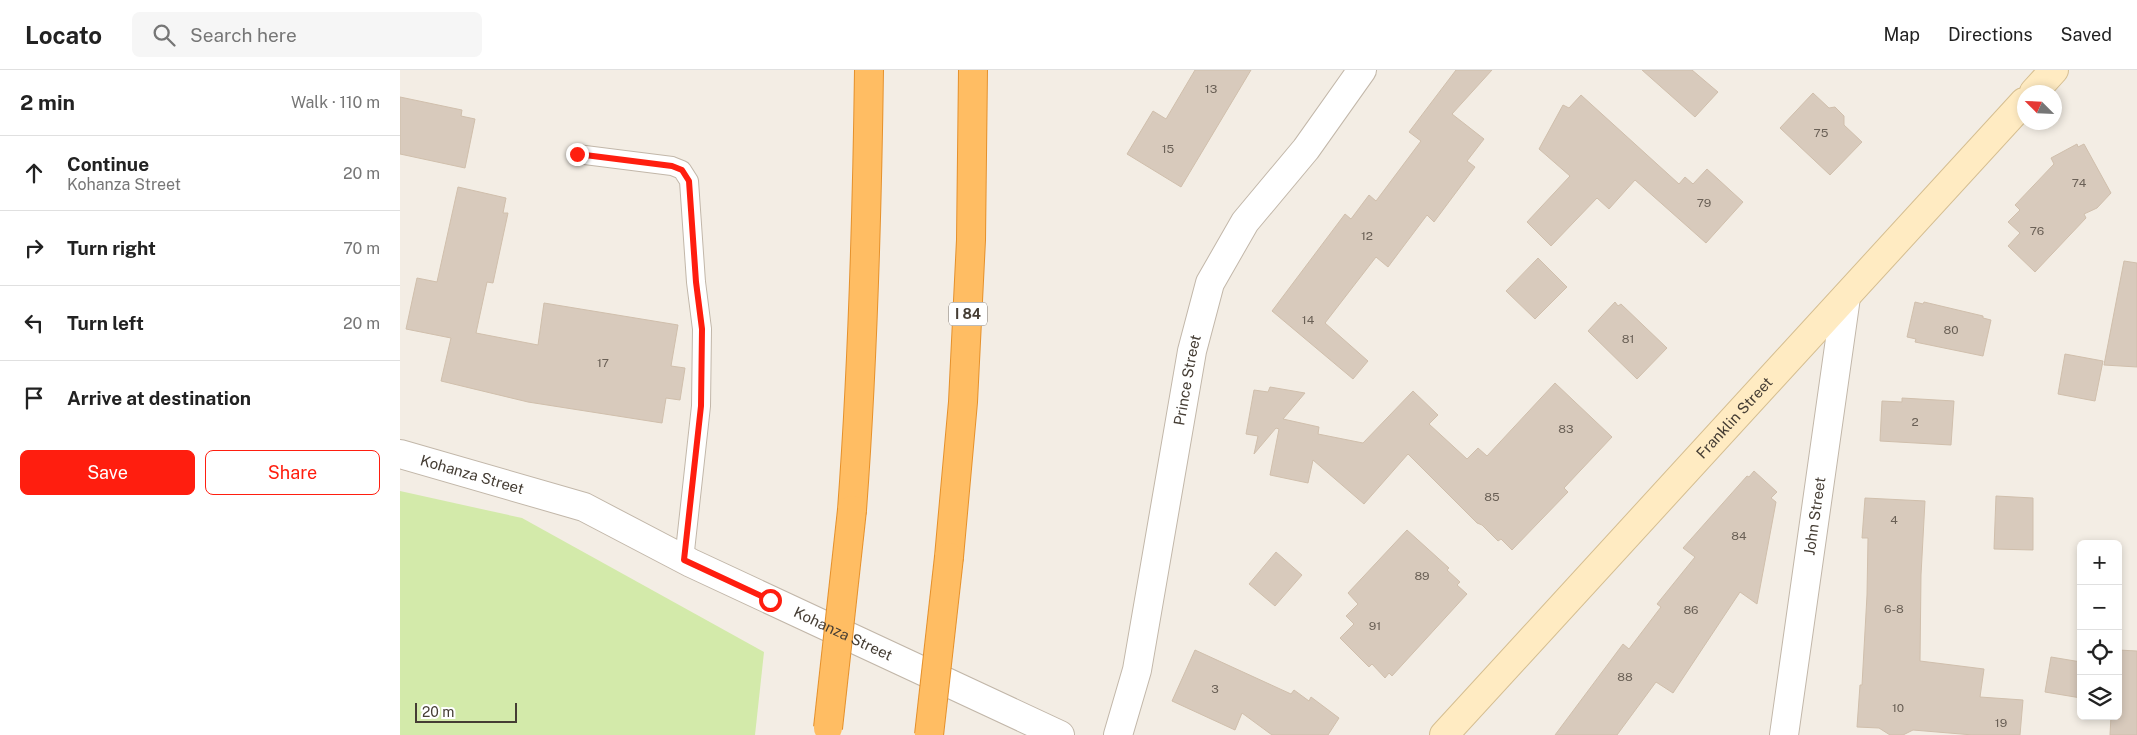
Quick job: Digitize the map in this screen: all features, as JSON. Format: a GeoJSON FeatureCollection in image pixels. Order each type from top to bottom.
{"type":"FeatureCollection","features":[{"type":"Feature","properties":{"kind":"highway"},"geometry":{"type":"LineString","coordinates":[[827,732],[852,510],[860,397],[866,248],[869,70]]}},
{"type":"Feature","properties":{"kind":"highway","name":"I 84"},"geometry":{"type":"LineString","coordinates":[[929,735],[949,557],[963,402],[971,240],[973,70]]}},
{"type":"Feature","properties":{"kind":"main road"},"geometry":{"type":"LineString","coordinates":[[2040,85],[2054,70]]}},
{"type":"Feature","properties":{"kind":"main road","name":"Franklin Street"},"geometry":{"type":"LineString","coordinates":[[1444,735],[2017,110]]}},
{"type":"Feature","properties":{"kind":"street","name":"Prince Street"},"geometry":{"type":"LineString","coordinates":[[1118,735],[1137,670],[1192,351],[1210,282],[1245,222],[1306,149],[1362,70]]}},
{"type":"Feature","properties":{"kind":"street","name":"John Street"},"geometry":{"type":"LineString","coordinates":[[1784,735],[1846,297]]}},
{"type":"Feature","properties":{"kind":"street","name":"Kohanza Street"},"geometry":{"type":"LineString","coordinates":[[400,454],[584,506],[684,560],[1060,735]]}},
{"type":"Feature","properties":{"kind":"lane"},"geometry":{"type":"LineString","coordinates":[[577,154],[672,166],[682,170],[689,181],[696,282],[702,329],[701,406],[684,560]]}},
{"type":"Feature","properties":{"kind":"green space"},"geometry":{"type":"Polygon","coordinates":[[[400,491],[522,518],[764,652],[755,735],[400,735],[400,491]]]}},
{"type":"Feature","properties":{"kind":"building"},"geometry":{"type":"Polygon","coordinates":[[[1195,70],[1251,70],[1181,187],[1127,154],[1153,111],[1166,119],[1195,70]]]}},
{"type":"Feature","properties":{"kind":"building"},"geometry":{"type":"Polygon","coordinates":[[[1456,70],[1492,70],[1452,114],[1484,139],[1467,161],[1475,167],[1434,222],[1427,215],[1388,267],[1376,257],[1325,323],[1368,361],[1353,379],[1272,311],[1345,214],[1351,219],[1369,195],[1376,201],[1421,141],[1409,132],[1456,70]]]}},
{"type":"Feature","properties":{"kind":"building"},"geometry":{"type":"Polygon","coordinates":[[[1642,70],[1692,70],[1718,92],[1695,117],[1642,70]]]}},
{"type":"Feature","properties":{"kind":"building"},"geometry":{"type":"Polygon","coordinates":[[[1813,93],[1829,108],[1835,107],[1844,116],[1844,125],[1862,142],[1830,175],[1780,128],[1813,93]]]}},
{"type":"Feature","properties":{"kind":"building"},"geometry":{"type":"Polygon","coordinates":[[[1581,95],[1679,184],[1685,177],[1693,184],[1707,169],[1743,202],[1706,243],[1635,180],[1609,209],[1597,198],[1551,246],[1527,222],[1570,176],[1539,149],[1563,105],[1569,108],[1581,95]]]}},
{"type":"Feature","properties":{"kind":"building"},"geometry":{"type":"Polygon","coordinates":[[[400,97],[462,110],[461,116],[475,119],[465,168],[400,154],[400,97]]]}},
{"type":"Feature","properties":{"kind":"building"},"geometry":{"type":"Polygon","coordinates":[[[2077,144],[2078,147],[2084,144],[2111,193],[2097,208],[2084,214],[2086,218],[2035,272],[2008,246],[2020,233],[2008,222],[2020,210],[2015,205],[2054,164],[2051,158],[2077,144]]]}},
{"type":"Feature","properties":{"kind":"building"},"geometry":{"type":"Polygon","coordinates":[[[458,187],[506,198],[503,213],[508,213],[493,283],[487,282],[476,333],[538,345],[544,303],[678,325],[671,366],[685,368],[680,400],[666,398],[662,423],[528,402],[441,381],[451,338],[406,329],[417,278],[437,282],[458,187]]]}},
{"type":"Feature","properties":{"kind":"building"},"geometry":{"type":"Polygon","coordinates":[[[1538,258],[1567,287],[1535,319],[1506,291],[1538,258]]]}},
{"type":"Feature","properties":{"kind":"building"},"geometry":{"type":"Polygon","coordinates":[[[2124,261],[2137,263],[2137,367],[2104,365],[2124,261]]]}},
{"type":"Feature","properties":{"kind":"building"},"geometry":{"type":"Polygon","coordinates":[[[1615,302],[1618,306],[1621,304],[1667,348],[1637,379],[1588,331],[1615,302]]]}},
{"type":"Feature","properties":{"kind":"building"},"geometry":{"type":"Polygon","coordinates":[[[1915,302],[1923,304],[1924,302],[1983,316],[1983,318],[1991,320],[1983,356],[1915,342],[1916,339],[1907,337],[1915,302]]]}},
{"type":"Feature","properties":{"kind":"building"},"geometry":{"type":"Polygon","coordinates":[[[2065,354],[2103,361],[2095,401],[2058,394],[2065,354]]]}},
{"type":"Feature","properties":{"kind":"building"},"geometry":{"type":"Polygon","coordinates":[[[1555,383],[1612,437],[1564,488],[1568,492],[1512,550],[1501,539],[1498,541],[1482,525],[1477,523],[1408,454],[1364,504],[1313,460],[1308,483],[1270,475],[1279,429],[1276,428],[1254,454],[1258,436],[1246,434],[1254,390],[1268,392],[1270,387],[1305,393],[1283,419],[1319,427],[1318,434],[1363,443],[1413,391],[1438,415],[1429,424],[1467,459],[1478,448],[1487,456],[1555,383]]]}},
{"type":"Feature","properties":{"kind":"building"},"geometry":{"type":"Polygon","coordinates":[[[1902,398],[1954,401],[1951,445],[1880,441],[1882,401],[1902,402],[1902,398]]]}},
{"type":"Feature","properties":{"kind":"building"},"geometry":{"type":"Polygon","coordinates":[[[1754,471],[1777,492],[1771,498],[1776,502],[1757,604],[1740,592],[1673,693],[1656,682],[1617,735],[1555,735],[1623,644],[1629,649],[1661,607],[1657,604],[1695,557],[1683,548],[1747,476],[1749,477],[1754,471]]]}},
{"type":"Feature","properties":{"kind":"building"},"geometry":{"type":"Polygon","coordinates":[[[1996,496],[2033,498],[2033,550],[1994,549],[1996,496]]]}},
{"type":"Feature","properties":{"kind":"building"},"geometry":{"type":"Polygon","coordinates":[[[1865,498],[1925,501],[1921,575],[1920,661],[1984,669],[1980,697],[2023,700],[2020,735],[1973,735],[1913,730],[1903,735],[1890,735],[1879,728],[1857,727],[1860,685],[1862,685],[1867,595],[1868,538],[1862,538],[1865,498]]]}},
{"type":"Feature","properties":{"kind":"building"},"geometry":{"type":"Polygon","coordinates":[[[1407,530],[1449,568],[1447,570],[1460,582],[1457,585],[1467,594],[1392,676],[1389,673],[1385,678],[1372,664],[1369,667],[1340,638],[1354,624],[1346,616],[1358,604],[1348,593],[1407,530]]]}},
{"type":"Feature","properties":{"kind":"building"},"geometry":{"type":"Polygon","coordinates":[[[1276,552],[1302,575],[1275,606],[1249,584],[1276,552]]]}},
{"type":"Feature","properties":{"kind":"building"},"geometry":{"type":"Polygon","coordinates":[[[1195,650],[1291,694],[1294,690],[1309,701],[1311,697],[1339,718],[1328,735],[1272,735],[1242,713],[1235,730],[1172,701],[1195,650]]]}},
{"type":"Feature","properties":{"kind":"building"},"geometry":{"type":"Polygon","coordinates":[[[2122,650],[2137,651],[2137,735],[2110,735],[2111,720],[2122,720],[2122,650]]]}},
{"type":"Feature","properties":{"kind":"building"},"geometry":{"type":"Polygon","coordinates":[[[2051,657],[2077,661],[2077,697],[2045,692],[2051,657]]]}},
{"type":"Feature","properties":{"kind":"route"},"geometry":{"type":"LineString","coordinates":[[577,154],[672,166],[682,170],[689,181],[696,282],[702,329],[701,406],[684,560],[770,600]]}}]}
